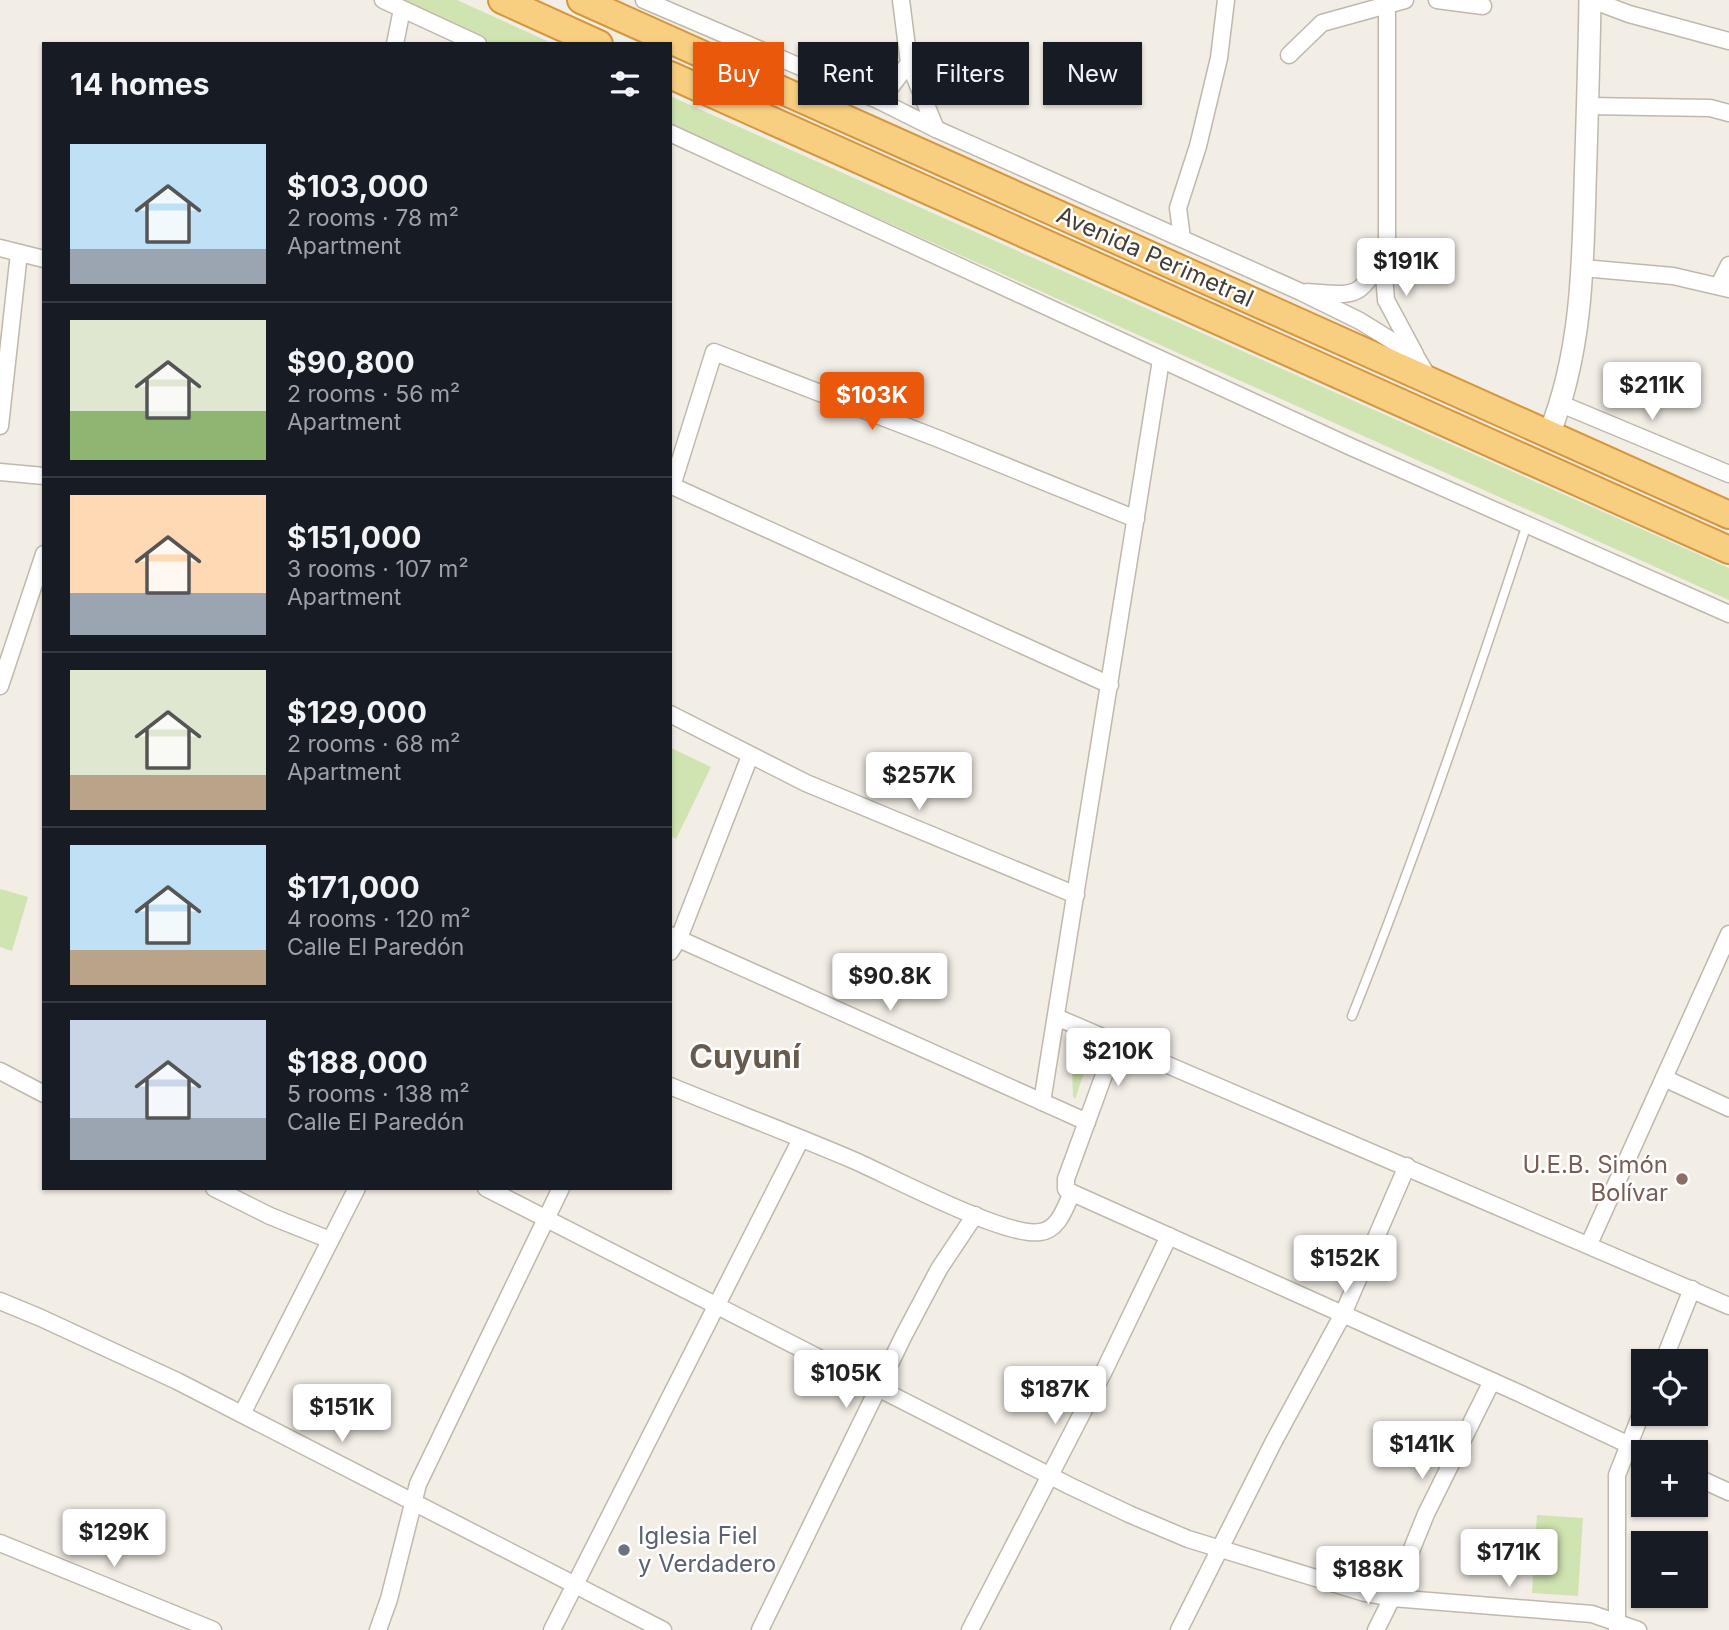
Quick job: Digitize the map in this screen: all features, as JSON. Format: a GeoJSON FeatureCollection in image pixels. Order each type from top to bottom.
{"type":"FeatureCollection","features":[{"type":"Feature","properties":{"kind":"highway"},"geometry":{"type":"LineString","coordinates":[[502,0],[595,42]]}},
{"type":"Feature","properties":{"kind":"highway","name":"Avenida Perimetral"},"geometry":{"type":"LineString","coordinates":[[581,0],[1729,514]]}},
{"type":"Feature","properties":{"kind":"highway","name":"Avenida Perimetral"},"geometry":{"type":"LineString","coordinates":[[672,76],[1729,550]]}},
{"type":"Feature","properties":{"kind":"street"},"geometry":{"type":"LineString","coordinates":[[383,0],[474,42]]}},
{"type":"Feature","properties":{"kind":"street"},"geometry":{"type":"LineString","coordinates":[[644,0],[798,66]]}},
{"type":"Feature","properties":{"kind":"street"},"geometry":{"type":"LineString","coordinates":[[901,0],[909,63],[936,129]]}},
{"type":"Feature","properties":{"kind":"street"},"geometry":{"type":"LineString","coordinates":[[1182,238],[1178,208],[1198,146],[1216,71],[1226,0]]}},
{"type":"Feature","properties":{"kind":"street"},"geometry":{"type":"LineString","coordinates":[[1289,55],[1322,23],[1405,0]]}},
{"type":"Feature","properties":{"kind":"street"},"geometry":{"type":"LineString","coordinates":[[1437,0],[1483,6]]}},
{"type":"Feature","properties":{"kind":"street"},"geometry":{"type":"LineString","coordinates":[[1549,434],[1561,404],[1572,359],[1583,268],[1591,0],[1631,7],[1729,41]]}},
{"type":"Feature","properties":{"kind":"street"},"geometry":{"type":"LineString","coordinates":[[1388,3],[1387,242],[1384,274],[1387,300],[1431,381]]}},
{"type":"Feature","properties":{"kind":"street"},"geometry":{"type":"LineString","coordinates":[[395,42],[402,9]]}},
{"type":"Feature","properties":{"kind":"street"},"geometry":{"type":"LineString","coordinates":[[898,77],[909,63]]}},
{"type":"Feature","properties":{"kind":"street"},"geometry":{"type":"LineString","coordinates":[[888,105],[1301,292],[1360,321],[1415,355]]}},
{"type":"Feature","properties":{"kind":"street"},"geometry":{"type":"LineString","coordinates":[[1588,107],[1710,108],[1729,113]]}},
{"type":"Feature","properties":{"kind":"street"},"geometry":{"type":"LineString","coordinates":[[672,134],[1161,360],[1729,614]]}},
{"type":"Feature","properties":{"kind":"street"},"geometry":{"type":"LineString","coordinates":[[1301,292],[1350,294],[1369,282],[1387,242]]}},
{"type":"Feature","properties":{"kind":"street"},"geometry":{"type":"LineString","coordinates":[[0,248],[42,259]]}},
{"type":"Feature","properties":{"kind":"street"},"geometry":{"type":"LineString","coordinates":[[0,426],[19,253]]}},
{"type":"Feature","properties":{"kind":"street"},"geometry":{"type":"LineString","coordinates":[[1583,268],[1673,276],[1724,287],[1729,264]]}},
{"type":"Feature","properties":{"kind":"street"},"geometry":{"type":"LineString","coordinates":[[672,483],[714,352],[1136,519]]}},
{"type":"Feature","properties":{"kind":"street"},"geometry":{"type":"LineString","coordinates":[[1042,1102],[1161,360]]}},
{"type":"Feature","properties":{"kind":"street"},"geometry":{"type":"LineString","coordinates":[[1561,404],[1729,474]]}},
{"type":"Feature","properties":{"kind":"street"},"geometry":{"type":"LineString","coordinates":[[0,472],[42,476]]}},
{"type":"Feature","properties":{"kind":"street"},"geometry":{"type":"LineString","coordinates":[[672,486],[1110,685]]}},
{"type":"Feature","properties":{"kind":"street"},"geometry":{"type":"LineString","coordinates":[[0,686],[42,560]]}},
{"type":"Feature","properties":{"kind":"street"},"geometry":{"type":"LineString","coordinates":[[672,715],[750,756],[881,816],[1076,895]]}},
{"type":"Feature","properties":{"kind":"street"},"geometry":{"type":"LineString","coordinates":[[750,756],[673,942],[1087,1122]]}},
{"type":"Feature","properties":{"kind":"street"},"geometry":{"type":"LineString","coordinates":[[1589,1244],[1729,934]]}},
{"type":"Feature","properties":{"kind":"street"},"geometry":{"type":"LineString","coordinates":[[1056,1017],[1729,1306]]}},
{"type":"Feature","properties":{"kind":"street"},"geometry":{"type":"LineString","coordinates":[[1116,1042],[1066,1179],[1066,1189],[1629,1445]]}},
{"type":"Feature","properties":{"kind":"street"},"geometry":{"type":"LineString","coordinates":[[0,1071],[42,1093]]}},
{"type":"Feature","properties":{"kind":"street"},"geometry":{"type":"LineString","coordinates":[[1664,1078],[1729,1108]]}},
{"type":"Feature","properties":{"kind":"street"},"geometry":{"type":"LineString","coordinates":[[672,1087],[801,1139],[975,1215],[1021,1230],[1043,1232],[1050,1229],[1060,1218],[1072,1193]]}},
{"type":"Feature","properties":{"kind":"street"},"geometry":{"type":"LineString","coordinates":[[552,1630],[801,1139]]}},
{"type":"Feature","properties":{"kind":"street"},"geometry":{"type":"LineString","coordinates":[[1179,1630],[1273,1443],[1343,1314],[1407,1166]]}},
{"type":"Feature","properties":{"kind":"street"},"geometry":{"type":"LineString","coordinates":[[218,1190],[270,1216],[330,1240]]}},
{"type":"Feature","properties":{"kind":"street"},"geometry":{"type":"LineString","coordinates":[[242,1414],[356,1190]]}},
{"type":"Feature","properties":{"kind":"street"},"geometry":{"type":"LineString","coordinates":[[490,1190],[1050,1475],[1167,1531],[1365,1593],[1392,1598],[1592,1614],[1617,1626],[1638,1630]]}},
{"type":"Feature","properties":{"kind":"street"},"geometry":{"type":"LineString","coordinates":[[378,1630],[389,1599],[412,1500],[560,1190]]}},
{"type":"Feature","properties":{"kind":"street"},"geometry":{"type":"LineString","coordinates":[[760,1630],[878,1387],[939,1269],[975,1215]]}},
{"type":"Feature","properties":{"kind":"street"},"geometry":{"type":"LineString","coordinates":[[970,1630],[1170,1236]]}},
{"type":"Feature","properties":{"kind":"street"},"geometry":{"type":"LineString","coordinates":[[1668,1349],[1692,1289]]}},
{"type":"Feature","properties":{"kind":"street"},"geometry":{"type":"LineString","coordinates":[[0,1301],[140,1364],[242,1414],[663,1630]]}},
{"type":"Feature","properties":{"kind":"street"},"geometry":{"type":"LineString","coordinates":[[1376,1630],[1426,1514],[1492,1381]]}},
{"type":"Feature","properties":{"kind":"street"},"geometry":{"type":"LineString","coordinates":[[1617,1626],[1616,1488],[1619,1465],[1636,1426]]}},
{"type":"Feature","properties":{"kind":"street"},"geometry":{"type":"LineString","coordinates":[[1708,1482],[1729,1492]]}},
{"type":"Feature","properties":{"kind":"street"},"geometry":{"type":"LineString","coordinates":[[0,1543],[213,1630]]}},
{"type":"Feature","properties":{"kind":"lane"},"geometry":{"type":"LineString","coordinates":[[1352,1016],[1396,907],[1469,702],[1527,524]]}},
{"type":"Feature","properties":{"kind":"green space"},"geometry":{"type":"Polygon","coordinates":[[[400,0],[457,0],[550,42],[489,42],[400,0]]]}},
{"type":"Feature","properties":{"kind":"green space"},"geometry":{"type":"Polygon","coordinates":[[[672,97],[1729,568],[1729,600],[672,126],[672,97]]]}},
{"type":"Feature","properties":{"kind":"green space"},"geometry":{"type":"Polygon","coordinates":[[[672,748],[711,767],[676,839],[672,837],[672,748]]]}},
{"type":"Feature","properties":{"kind":"green space"},"geometry":{"type":"Polygon","coordinates":[[[0,889],[28,897],[12,951],[0,947],[0,889]]]}},
{"type":"Feature","properties":{"kind":"green space"},"geometry":{"type":"Polygon","coordinates":[[[1086,1042],[1093,1047],[1075,1099],[1071,1043],[1086,1042]]]}},
{"type":"Feature","properties":{"kind":"green space"},"geometry":{"type":"Polygon","coordinates":[[[1537,1515],[1583,1518],[1578,1596],[1532,1593],[1537,1515]]]}},
{"type":"Feature","properties":{"kind":"place","name":"U.E.B. Simón Bolívar"},"geometry":{"type":"Point","coordinates":[1682,1179]}},
{"type":"Feature","properties":{"kind":"place","name":"Iglesia Fiel y Verdadero"},"geometry":{"type":"Point","coordinates":[624,1550]}},
{"type":"Feature","properties":{"kind":"district","name":"Cuyuní"},"geometry":{"type":"Point","coordinates":[745,1057]}}]}
